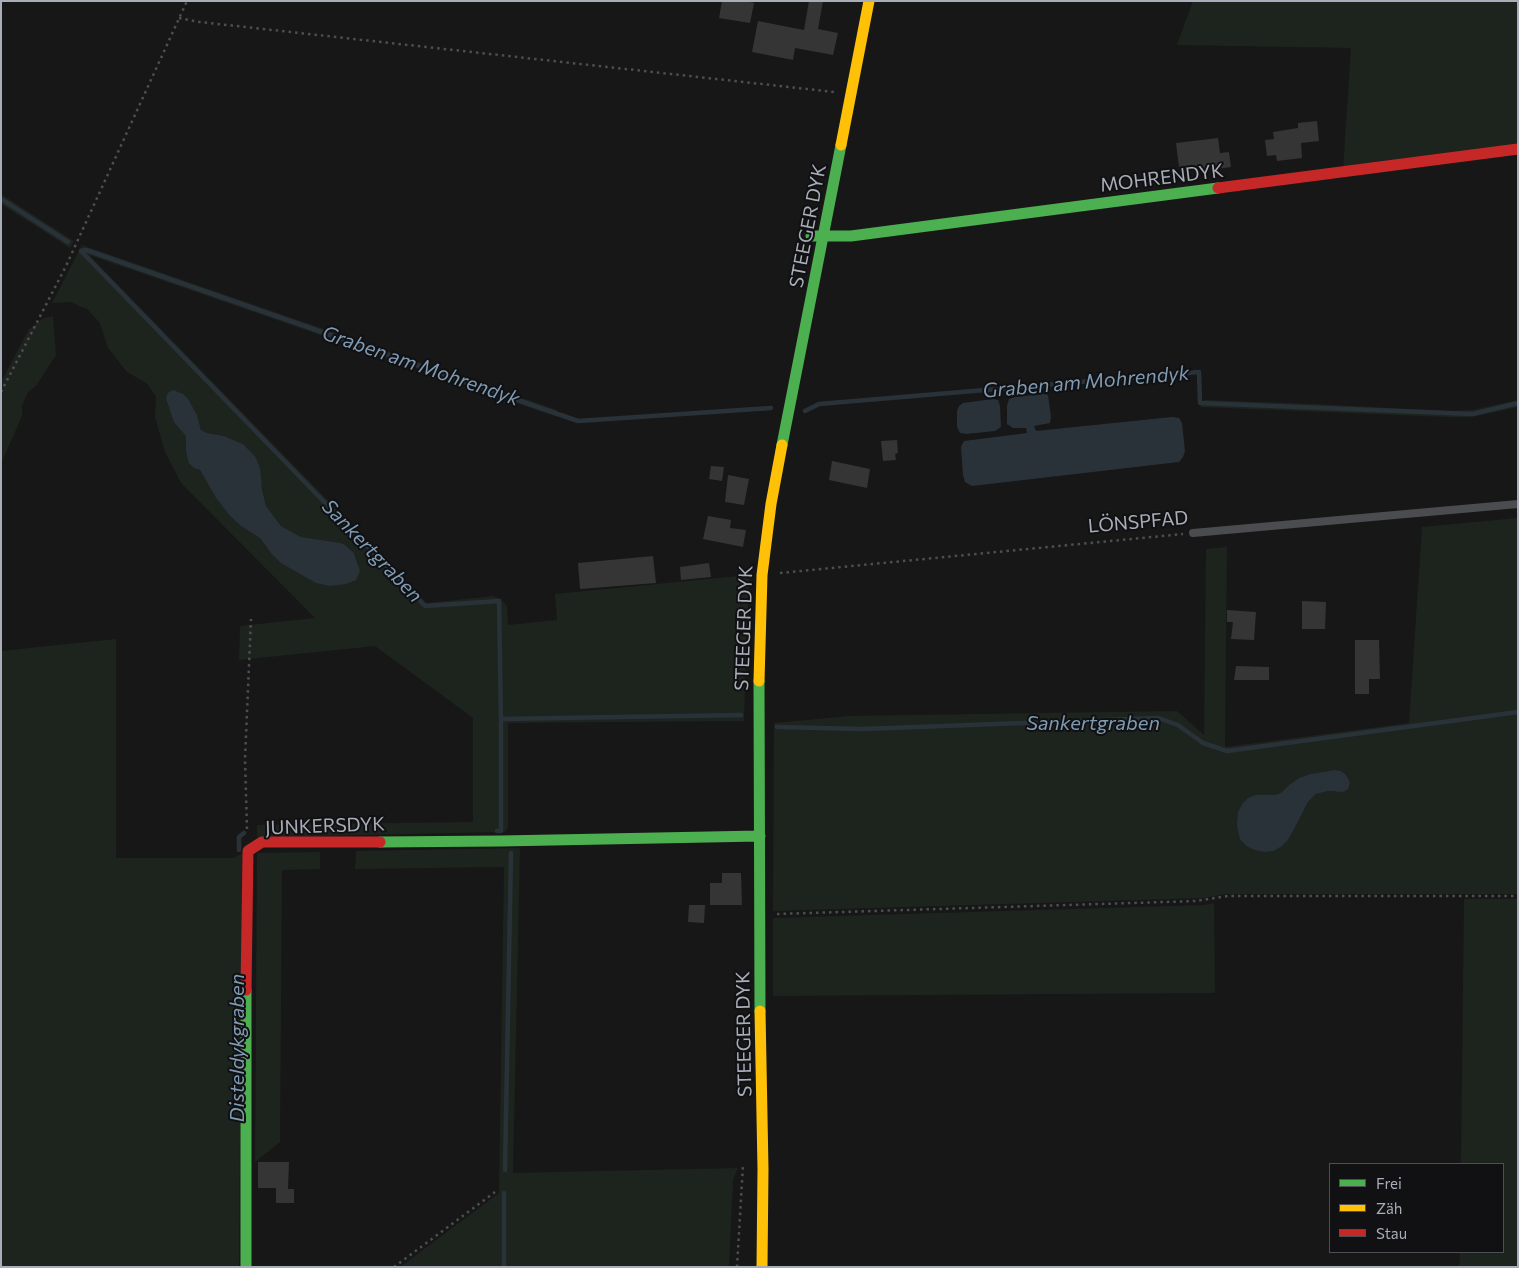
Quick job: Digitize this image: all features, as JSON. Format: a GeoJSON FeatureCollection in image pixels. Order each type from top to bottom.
{"type":"FeatureCollection","features":[{"type":"Feature","properties":{"kind":"street","name":"STEEGER DYK"},"geometry":{"type":"LineString","coordinates":[[762,1267],[759,670],[762,575],[771,504],[869,1]]}},
{"type":"Feature","properties":{"kind":"street","name":"MOHRENDYK"},"geometry":{"type":"LineString","coordinates":[[811,236],[851,236],[1518,149]]}},
{"type":"Feature","properties":{"kind":"street","name":"JUNKERSDYK"},"geometry":{"type":"LineString","coordinates":[[246,1267],[248,851],[262,842],[491,841],[760,836]]}},
{"type":"Feature","properties":{"kind":"lane","name":"LÖNSPFAD"},"geometry":{"type":"LineString","coordinates":[[1193,533],[1518,504]]}},
{"type":"Feature","properties":{"kind":"path"},"geometry":{"type":"LineString","coordinates":[[1,392],[66,266],[187,1]]}},
{"type":"Feature","properties":{"kind":"path"},"geometry":{"type":"LineString","coordinates":[[179,18],[200,22],[829,91],[851,96]]}},
{"type":"Feature","properties":{"kind":"path","name":"LÖNSPFAD"},"geometry":{"type":"LineString","coordinates":[[762,575],[1193,533]]}},
{"type":"Feature","properties":{"kind":"path"},"geometry":{"type":"LineString","coordinates":[[248,851],[245,759],[251,619]]}},
{"type":"Feature","properties":{"kind":"path"},"geometry":{"type":"LineString","coordinates":[[761,914],[1186,902],[1228,896],[1518,896]]}},
{"type":"Feature","properties":{"kind":"path"},"geometry":{"type":"LineString","coordinates":[[394,1267],[495,1192]]}},
{"type":"Feature","properties":{"kind":"shaded area"},"geometry":{"type":"Polygon","coordinates":[[[1193,1],[1518,1],[1518,145],[1343,169],[1351,48],[1177,45],[1193,1]]]}},
{"type":"Feature","properties":{"kind":"shaded area"},"geometry":{"type":"Polygon","coordinates":[[[1,194],[74,241],[70,248],[1,204],[1,194]]]}},
{"type":"Feature","properties":{"kind":"shaded area"},"geometry":{"type":"Polygon","coordinates":[[[82,245],[557,410],[557,417],[89,255],[425,602],[493,596],[501,599],[507,606],[508,625],[557,620],[555,594],[749,575],[744,721],[508,723],[508,828],[505,832],[257,837],[257,825],[473,822],[473,718],[375,646],[239,660],[240,626],[315,618],[181,483],[165,452],[155,417],[156,396],[146,383],[127,372],[108,348],[100,323],[87,309],[70,302],[52,303],[82,245]],[[197,415],[186,436],[186,452],[194,468],[200,470],[216,498],[230,516],[241,526],[260,538],[271,553],[359,566],[354,553],[345,545],[301,537],[281,526],[266,506],[255,456],[243,444],[224,436],[201,430],[197,415]]]}},
{"type":"Feature","properties":{"kind":"shaded area"},"geometry":{"type":"Polygon","coordinates":[[[53,316],[56,355],[36,386],[28,392],[22,406],[22,416],[1,464],[1,382],[29,329],[44,318],[53,316]]]}},
{"type":"Feature","properties":{"kind":"shaded area"},"geometry":{"type":"Polygon","coordinates":[[[173,390],[183,394],[188,399],[197,415],[201,430],[224,436],[243,444],[255,456],[260,468],[266,506],[281,526],[301,537],[341,543],[354,553],[360,571],[356,580],[346,584],[330,586],[316,583],[281,563],[260,538],[241,526],[230,516],[216,498],[200,470],[194,468],[189,463],[186,452],[186,436],[174,422],[166,398],[168,393],[173,390]]]}},
{"type":"Feature","properties":{"kind":"shaded area"},"geometry":{"type":"Polygon","coordinates":[[[1048,395],[1050,423],[1034,426],[1036,431],[1172,417],[1179,418],[1182,423],[1185,451],[1183,457],[1179,462],[972,486],[965,482],[961,447],[964,441],[1027,433],[1026,428],[1013,428],[1007,424],[1009,399],[1048,395]]]}},
{"type":"Feature","properties":{"kind":"shaded area"},"geometry":{"type":"Polygon","coordinates":[[[998,400],[1000,406],[1001,427],[995,431],[960,433],[957,427],[957,411],[959,406],[963,403],[998,400]]]}},
{"type":"Feature","properties":{"kind":"shaded area"},"geometry":{"type":"Polygon","coordinates":[[[1204,400],[1448,411],[1472,410],[1518,400],[1518,407],[1472,417],[1447,417],[1200,407],[1204,400]]]}},
{"type":"Feature","properties":{"kind":"shaded area"},"geometry":{"type":"Polygon","coordinates":[[[1518,518],[1518,894],[1225,894],[1205,898],[773,911],[774,723],[849,716],[1177,711],[1204,735],[1206,549],[1227,547],[1225,747],[1409,723],[1422,527],[1518,518]],[[1335,770],[1310,774],[1299,778],[1275,796],[1256,795],[1265,852],[1274,851],[1288,840],[1308,802],[1316,794],[1328,791],[1335,792],[1350,782],[1341,771],[1335,770]]]}},
{"type":"Feature","properties":{"kind":"shaded area"},"geometry":{"type":"Polygon","coordinates":[[[116,639],[116,858],[234,858],[242,853],[239,1267],[1,1267],[1,651],[116,639]]]}},
{"type":"Feature","properties":{"kind":"shaded area"},"geometry":{"type":"Polygon","coordinates":[[[1335,770],[1341,771],[1346,775],[1350,782],[1348,789],[1343,792],[1328,791],[1316,794],[1308,802],[1288,840],[1282,846],[1274,851],[1265,852],[1248,847],[1240,839],[1237,826],[1238,812],[1248,798],[1256,795],[1275,795],[1281,793],[1299,778],[1310,774],[1335,770]]]}},
{"type":"Feature","properties":{"kind":"shaded area"},"geometry":{"type":"Polygon","coordinates":[[[520,848],[513,1173],[738,1168],[733,1180],[729,1267],[400,1267],[499,1193],[504,867],[355,869],[356,851],[520,848]]]}},
{"type":"Feature","properties":{"kind":"shaded area"},"geometry":{"type":"Polygon","coordinates":[[[320,852],[320,869],[282,870],[280,1142],[255,1162],[257,853],[320,852]]]}},
{"type":"Feature","properties":{"kind":"shaded area"},"geometry":{"type":"Polygon","coordinates":[[[1464,899],[1518,899],[1518,1267],[1459,1267],[1460,1253],[1504,1253],[1504,1163],[1461,1163],[1464,899]]]}},
{"type":"Feature","properties":{"kind":"shaded area"},"geometry":{"type":"Polygon","coordinates":[[[1214,903],[1215,993],[773,996],[773,918],[1204,905],[1214,903]]]}},
{"type":"Feature","properties":{"kind":"building"},"geometry":{"type":"Polygon","coordinates":[[[722,1],[754,3],[750,23],[719,18],[722,1]]]}},
{"type":"Feature","properties":{"kind":"building"},"geometry":{"type":"Polygon","coordinates":[[[809,1],[823,1],[818,29],[838,33],[833,55],[795,48],[793,60],[752,52],[758,21],[804,30],[809,1]]]}},
{"type":"Feature","properties":{"kind":"building"},"geometry":{"type":"Polygon","coordinates":[[[1317,121],[1319,141],[1301,143],[1302,158],[1277,161],[1276,155],[1267,156],[1265,140],[1274,139],[1273,132],[1298,128],[1298,123],[1317,121]]]}},
{"type":"Feature","properties":{"kind":"building"},"geometry":{"type":"Polygon","coordinates":[[[1218,138],[1220,153],[1229,152],[1231,167],[1194,172],[1193,165],[1179,167],[1176,143],[1218,138]]]}},
{"type":"Feature","properties":{"kind":"building"},"geometry":{"type":"Polygon","coordinates":[[[897,440],[898,453],[895,454],[896,460],[883,461],[881,441],[897,440]]]}},
{"type":"Feature","properties":{"kind":"building"},"geometry":{"type":"Polygon","coordinates":[[[832,461],[870,469],[867,488],[829,480],[832,461]]]}},
{"type":"Feature","properties":{"kind":"building"},"geometry":{"type":"Polygon","coordinates":[[[711,466],[724,467],[722,481],[709,479],[711,466]]]}},
{"type":"Feature","properties":{"kind":"building"},"geometry":{"type":"Polygon","coordinates":[[[728,475],[749,479],[744,505],[725,502],[728,475]]]}},
{"type":"Feature","properties":{"kind":"building"},"geometry":{"type":"Polygon","coordinates":[[[708,516],[731,520],[730,528],[746,530],[743,547],[703,539],[708,516]]]}},
{"type":"Feature","properties":{"kind":"building"},"geometry":{"type":"Polygon","coordinates":[[[653,556],[656,583],[580,589],[578,563],[653,556]]]}},
{"type":"Feature","properties":{"kind":"building"},"geometry":{"type":"Polygon","coordinates":[[[709,563],[711,577],[681,580],[680,567],[709,563]]]}},
{"type":"Feature","properties":{"kind":"building"},"geometry":{"type":"Polygon","coordinates":[[[1302,601],[1326,602],[1325,629],[1302,629],[1302,601]]]}},
{"type":"Feature","properties":{"kind":"building"},"geometry":{"type":"Polygon","coordinates":[[[1227,610],[1256,612],[1254,640],[1231,639],[1233,622],[1227,622],[1227,610]]]}},
{"type":"Feature","properties":{"kind":"building"},"geometry":{"type":"Polygon","coordinates":[[[1355,640],[1379,640],[1380,679],[1369,679],[1369,694],[1355,694],[1355,640]]]}},
{"type":"Feature","properties":{"kind":"building"},"geometry":{"type":"Polygon","coordinates":[[[1236,666],[1269,667],[1269,680],[1234,680],[1236,666]]]}},
{"type":"Feature","properties":{"kind":"building"},"geometry":{"type":"Polygon","coordinates":[[[722,873],[741,873],[742,905],[710,905],[710,883],[722,883],[722,873]]]}},
{"type":"Feature","properties":{"kind":"building"},"geometry":{"type":"Polygon","coordinates":[[[689,905],[705,905],[704,923],[688,922],[689,905]]]}},
{"type":"Feature","properties":{"kind":"building"},"geometry":{"type":"Polygon","coordinates":[[[258,1162],[289,1162],[288,1189],[294,1189],[294,1203],[276,1203],[276,1188],[258,1188],[258,1162]]]}},
{"type":"Feature","properties":{"kind":"waterway","name":"Sankertgraben"},"geometry":{"type":"LineString","coordinates":[[1,199],[68,242]]}},
{"type":"Feature","properties":{"kind":"waterway","name":"Graben am Mohrendyk"},"geometry":{"type":"LineString","coordinates":[[81,251],[86,250],[578,421],[771,408]]}},
{"type":"Feature","properties":{"kind":"waterway","name":"Sankertgraben"},"geometry":{"type":"LineString","coordinates":[[81,251],[425,606],[499,601],[501,719],[741,715]]}},
{"type":"Feature","properties":{"kind":"waterway","name":"Graben am Mohrendyk"},"geometry":{"type":"LineString","coordinates":[[805,411],[819,404],[1199,372],[1200,403],[1473,414],[1518,403]]}},
{"type":"Feature","properties":{"kind":"waterway","name":"Sankertgraben"},"geometry":{"type":"LineString","coordinates":[[777,727],[863,729],[1158,718],[1178,725],[1203,743],[1227,751],[1518,712]]}},
{"type":"Feature","properties":{"kind":"waterway"},"geometry":{"type":"LineString","coordinates":[[497,831],[501,831],[501,719]]}},
{"type":"Feature","properties":{"kind":"waterway","name":"Disteldykgraben"},"geometry":{"type":"LineString","coordinates":[[239,850],[239,837],[244,833]]}},
{"type":"Feature","properties":{"kind":"waterway"},"geometry":{"type":"LineString","coordinates":[[505,1170],[511,853]]}},
{"type":"Feature","properties":{"kind":"waterway"},"geometry":{"type":"LineString","coordinates":[[504,1193],[504,1267]]}},
{"type":"Feature","properties":{"kind":"traffic: fast"},"geometry":{"type":"LineString","coordinates":[[782,445],[841,145]]}},
{"type":"Feature","properties":{"kind":"traffic: fast"},"geometry":{"type":"LineString","coordinates":[[811,236],[851,236],[1218,188]]}},
{"type":"Feature","properties":{"kind":"traffic: fast"},"geometry":{"type":"LineString","coordinates":[[759,681],[760,1011]]}},
{"type":"Feature","properties":{"kind":"traffic: fast"},"geometry":{"type":"LineString","coordinates":[[380,842],[760,836]]}},
{"type":"Feature","properties":{"kind":"traffic: fast"},"geometry":{"type":"LineString","coordinates":[[246,990],[246,1267]]}},
{"type":"Feature","properties":{"kind":"traffic: slow"},"geometry":{"type":"LineString","coordinates":[[841,145],[869,1]]}},
{"type":"Feature","properties":{"kind":"traffic: slow"},"geometry":{"type":"LineString","coordinates":[[759,681],[762,575],[771,504],[782,445]]}},
{"type":"Feature","properties":{"kind":"traffic: slow"},"geometry":{"type":"LineString","coordinates":[[760,1011],[763,1169],[762,1267]]}},
{"type":"Feature","properties":{"kind":"traffic: jam"},"geometry":{"type":"LineString","coordinates":[[1218,188],[1518,149]]}},
{"type":"Feature","properties":{"kind":"traffic: jam"},"geometry":{"type":"LineString","coordinates":[[246,990],[248,851],[262,842],[380,842]]}}]}
